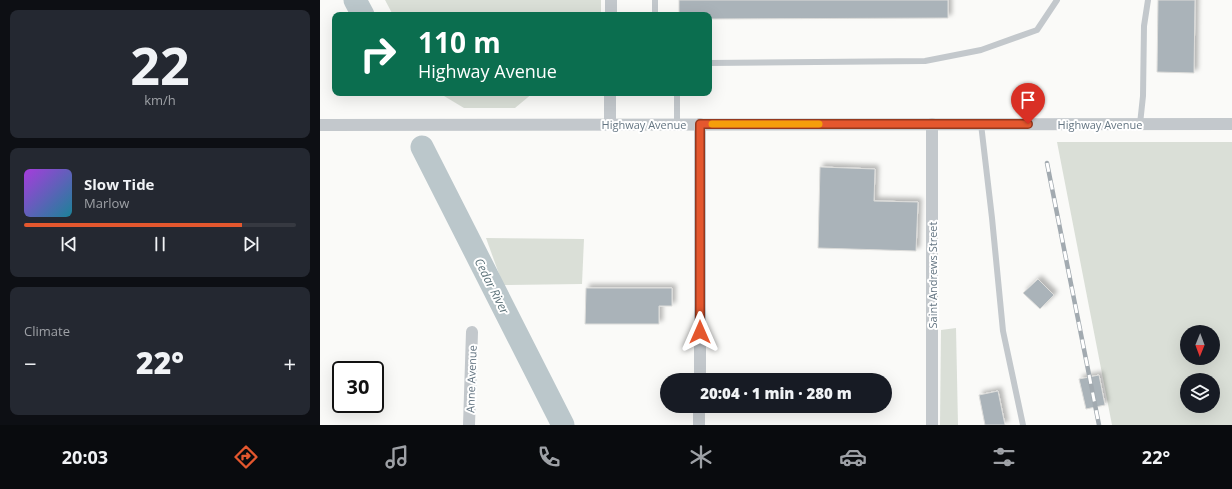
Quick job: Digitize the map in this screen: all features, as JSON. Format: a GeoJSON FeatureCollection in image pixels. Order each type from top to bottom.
{"type":"FeatureCollection","features":[{"type":"Feature","properties":{"kind":"street"},"geometry":{"type":"LineString","coordinates":[[611,0],[611,12]]}},
{"type":"Feature","properties":{"kind":"street"},"geometry":{"type":"LineString","coordinates":[[610,96],[610,124]]}},
{"type":"Feature","properties":{"kind":"street"},"geometry":{"type":"LineString","coordinates":[[700,124],[700,373]]}},
{"type":"Feature","properties":{"kind":"street","name":"Saint Andrews Street"},"geometry":{"type":"LineString","coordinates":[[932,124],[932,425]]}},
{"type":"Feature","properties":{"kind":"street","name":"Highway Avenue"},"geometry":{"type":"LineString","coordinates":[[320,125],[1232,124]]}},
{"type":"Feature","properties":{"kind":"street","name":"Anne Avenue"},"geometry":{"type":"LineString","coordinates":[[469,425],[472,332]]}},
{"type":"Feature","properties":{"kind":"street"},"geometry":{"type":"LineString","coordinates":[[699,413],[699,425]]}},
{"type":"Feature","properties":{"kind":"lane"},"geometry":{"type":"LineString","coordinates":[[655,0],[655,12]]}},
{"type":"Feature","properties":{"kind":"lane"},"geometry":{"type":"LineString","coordinates":[[712,63],[926,60],[981,50],[1037,30],[1057,0]]}},
{"type":"Feature","properties":{"kind":"lane"},"geometry":{"type":"LineString","coordinates":[[1140,124],[1143,96],[1144,26],[1148,0]]}},
{"type":"Feature","properties":{"kind":"lane"},"geometry":{"type":"LineString","coordinates":[[677,96],[677,124]]}},
{"type":"Feature","properties":{"kind":"lane"},"geometry":{"type":"LineString","coordinates":[[981,124],[1003,331],[1023,425]]}},
{"type":"Feature","properties":{"kind":"shaded area"},"geometry":{"type":"Polygon","coordinates":[[[385,0],[601,0],[601,12],[391,12],[385,0]]]}},
{"type":"Feature","properties":{"kind":"shaded area"},"geometry":{"type":"Polygon","coordinates":[[[444,96],[529,96],[515,108],[464,108],[444,96]]]}},
{"type":"Feature","properties":{"kind":"shaded area"},"geometry":{"type":"Polygon","coordinates":[[[1057,142],[1232,142],[1232,425],[1112,425],[1057,142]]]}},
{"type":"Feature","properties":{"kind":"shaded area"},"geometry":{"type":"Polygon","coordinates":[[[486,238],[584,239],[582,284],[503,285],[486,238]]]}},
{"type":"Feature","properties":{"kind":"shaded area"},"geometry":{"type":"Polygon","coordinates":[[[956,328],[958,425],[940,425],[941,330],[956,328]]]}},
{"type":"Feature","properties":{"kind":"building"},"geometry":{"type":"Polygon","coordinates":[[[679,0],[948,0],[948,18],[712,19],[712,12],[679,12],[679,0]]]}},
{"type":"Feature","properties":{"kind":"building"},"geometry":{"type":"Polygon","coordinates":[[[1158,0],[1195,0],[1194,73],[1157,72],[1158,0]]]}},
{"type":"Feature","properties":{"kind":"building"},"geometry":{"type":"Polygon","coordinates":[[[820,167],[875,169],[874,201],[918,202],[916,251],[818,248],[820,167]]]}},
{"type":"Feature","properties":{"kind":"building"},"geometry":{"type":"Polygon","coordinates":[[[1038,279],[1054,295],[1040,309],[1023,293],[1038,279]]]}},
{"type":"Feature","properties":{"kind":"building"},"geometry":{"type":"Polygon","coordinates":[[[586,288],[672,288],[672,306],[659,306],[659,324],[585,324],[586,288]]]}},
{"type":"Feature","properties":{"kind":"building"},"geometry":{"type":"Polygon","coordinates":[[[1099,375],[1105,405],[1086,409],[1079,379],[1099,375]]]}},
{"type":"Feature","properties":{"kind":"building"},"geometry":{"type":"Polygon","coordinates":[[[998,391],[1005,425],[985,425],[979,395],[998,391]]]}},
{"type":"Feature","properties":{"kind":"waterway","name":"Cedar River"},"geometry":{"type":"LineString","coordinates":[[355,0],[361,12]]}},
{"type":"Feature","properties":{"kind":"waterway","name":"Cedar River"},"geometry":{"type":"LineString","coordinates":[[422,147],[563,425]]}},
{"type":"Feature","properties":{"kind":"railway"},"geometry":{"type":"LineString","coordinates":[[1047,163],[1099,425]]}},
{"type":"Feature","properties":{"kind":"slow traffic"},"geometry":{"type":"LineString","coordinates":[[712,124],[819,124]]}},
{"type":"Feature","properties":{"kind":"route"},"geometry":{"type":"LineString","coordinates":[[700,332],[700,124],[1028,124]]}}]}
